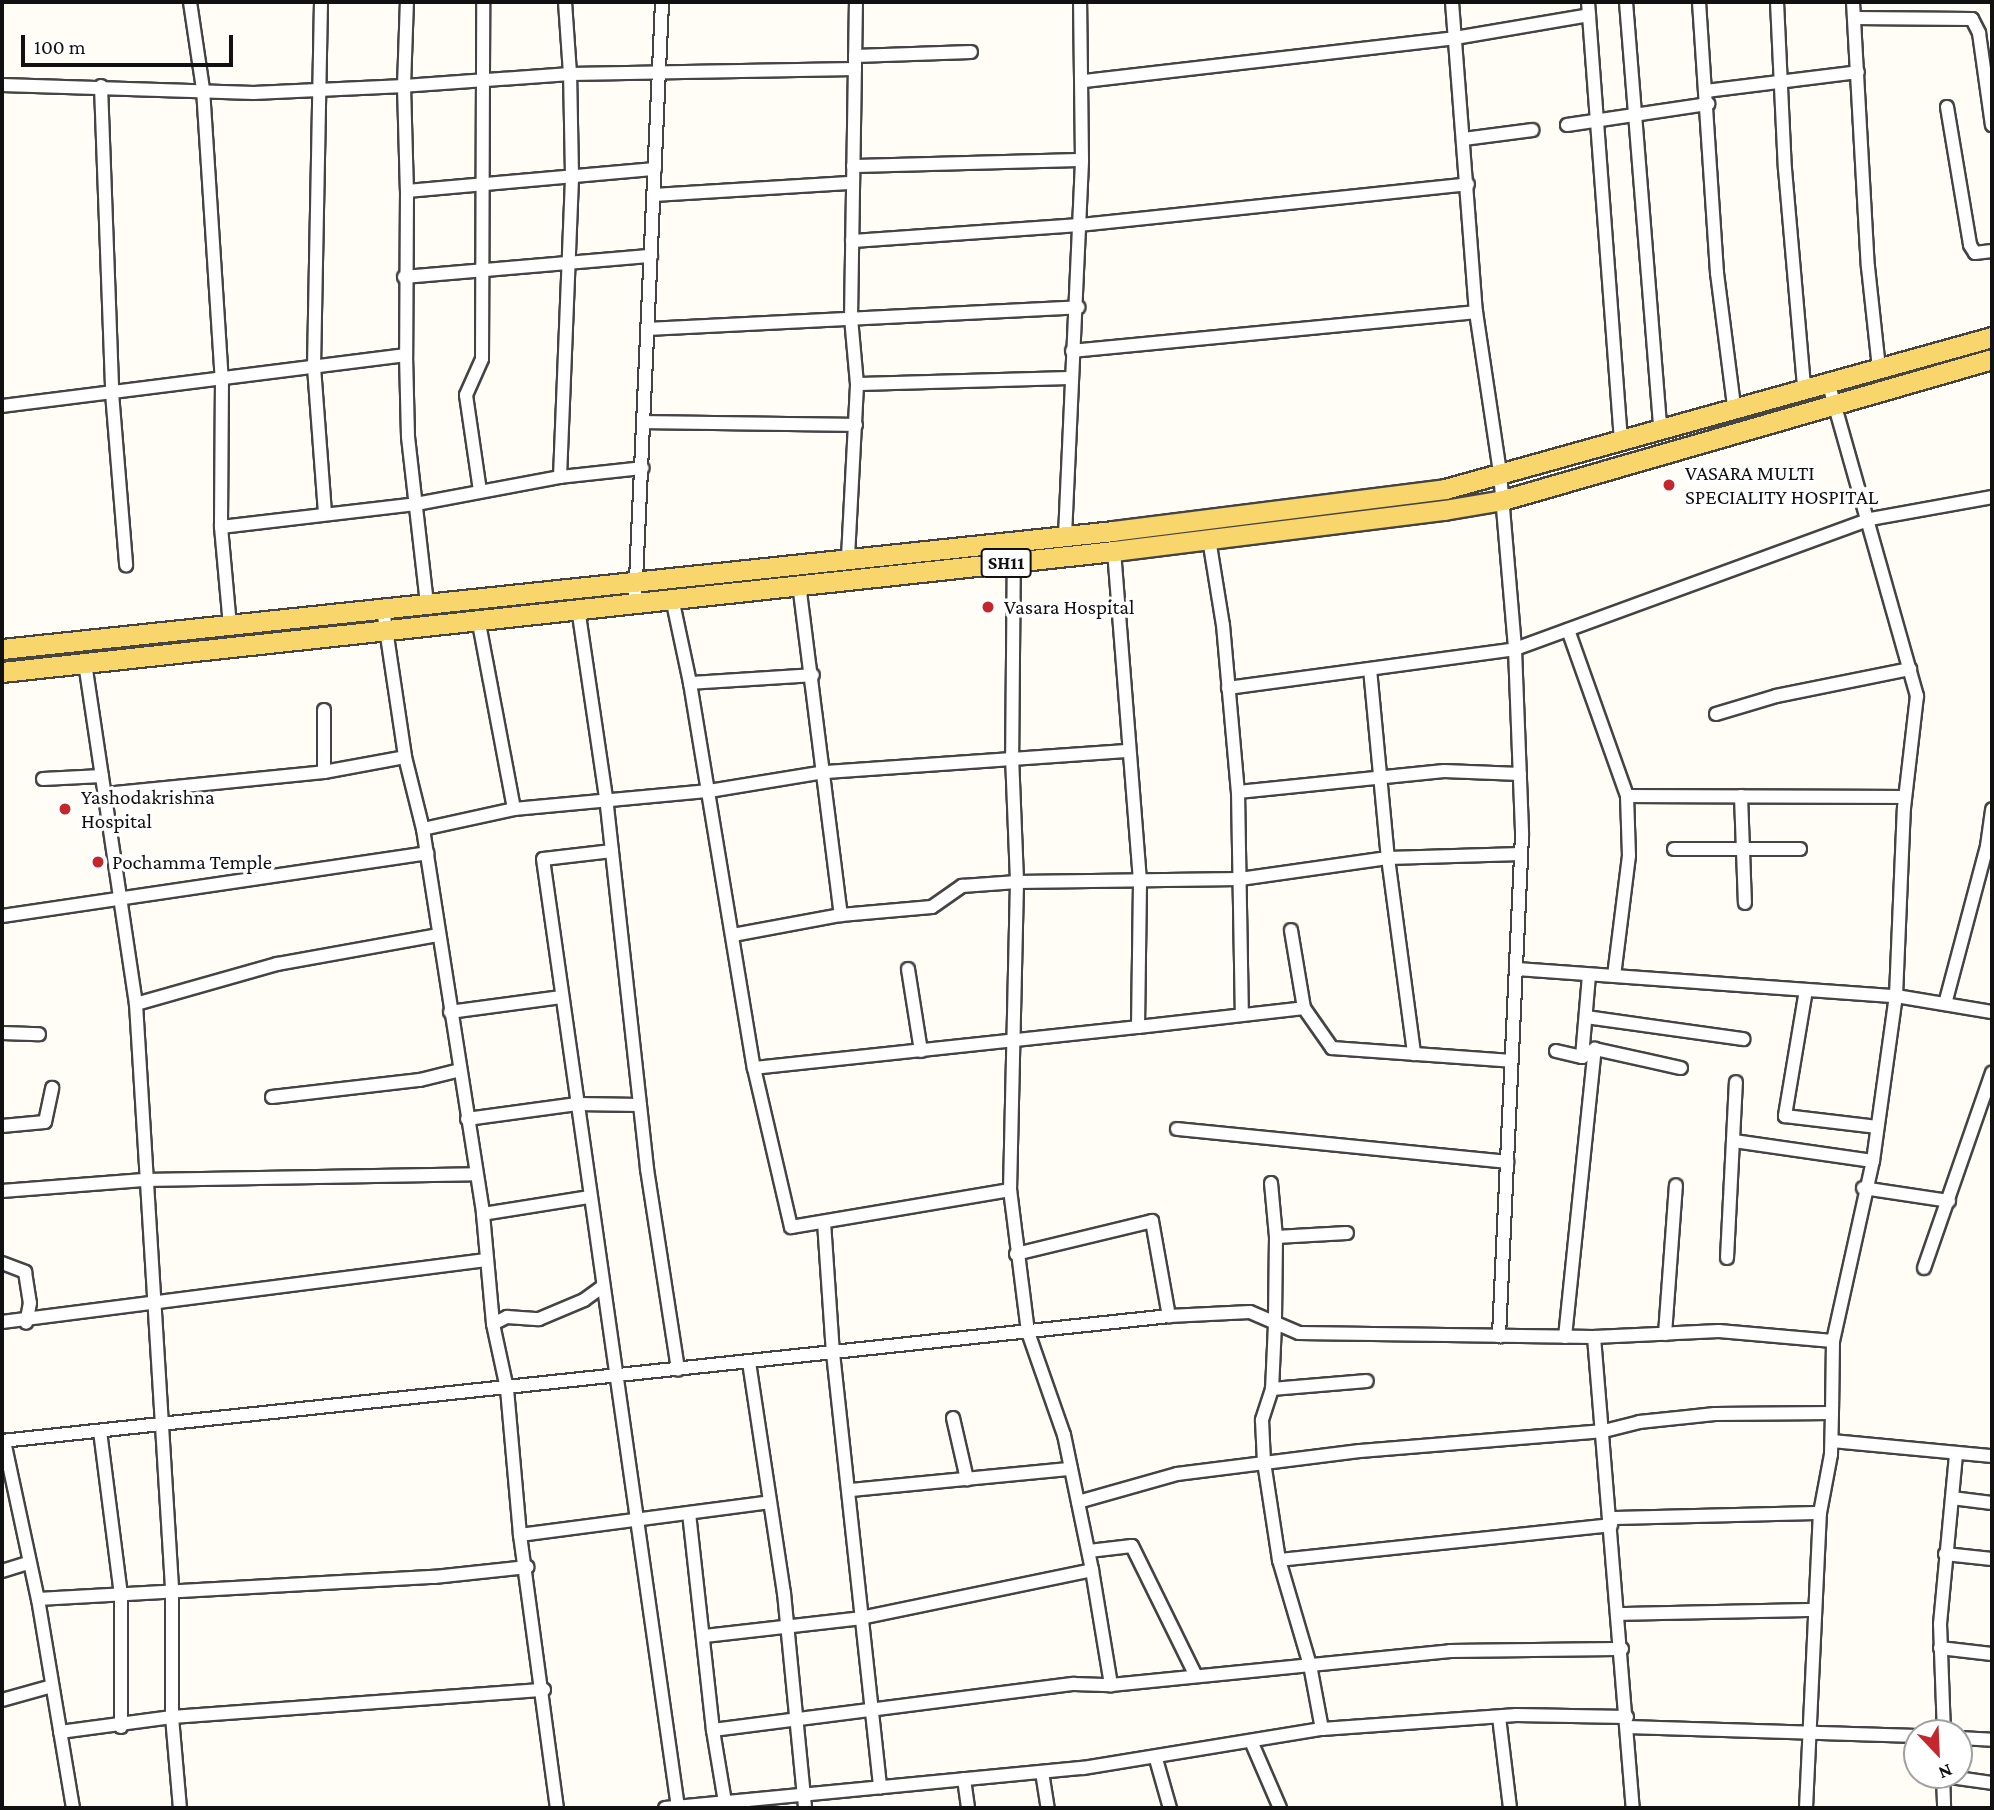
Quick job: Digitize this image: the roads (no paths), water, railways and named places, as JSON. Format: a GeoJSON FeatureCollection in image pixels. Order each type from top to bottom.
{"type":"FeatureCollection","features":[{"type":"Feature","properties":{"kind":"main road","name":"SH11"},"geometry":{"type":"LineString","coordinates":[[2,649],[230,626],[384,618],[478,618],[578,608],[636,593],[848,557],[1014,542],[1445,489],[1734,406],[1992,337]]}},
{"type":"Feature","properties":{"kind":"main road","name":"SH11"},"geometry":{"type":"LineString","coordinates":[[2,672],[85,663],[384,618],[426,604],[636,593],[672,598],[1114,551],[1503,500],[1831,403],[1992,359]]}},
{"type":"Feature","properties":{"kind":"street"},"geometry":{"type":"LineString","coordinates":[[190,2],[204,89],[222,379],[221,527],[230,626]]}},
{"type":"Feature","properties":{"kind":"street"},"geometry":{"type":"LineString","coordinates":[[321,2],[317,92],[314,367],[326,514]]}},
{"type":"Feature","properties":{"kind":"street"},"geometry":{"type":"LineString","coordinates":[[407,2],[404,86],[407,191],[404,277],[406,355],[426,604]]}},
{"type":"Feature","properties":{"kind":"street"},"geometry":{"type":"LineString","coordinates":[[480,491],[466,395],[482,359],[483,2]]}},
{"type":"Feature","properties":{"kind":"street"},"geometry":{"type":"LineString","coordinates":[[560,477],[572,174],[565,2]]}},
{"type":"Feature","properties":{"kind":"street"},"geometry":{"type":"LineString","coordinates":[[636,593],[662,2]]}},
{"type":"Feature","properties":{"kind":"street"},"geometry":{"type":"LineString","coordinates":[[848,557],[858,384],[851,318],[856,2]]}},
{"type":"Feature","properties":{"kind":"street"},"geometry":{"type":"LineString","coordinates":[[1065,536],[1072,351],[1078,307],[1084,81],[1080,2]]}},
{"type":"Feature","properties":{"kind":"street"},"geometry":{"type":"LineString","coordinates":[[1451,2],[1468,184],[1476,312],[1503,500],[1515,649],[1520,774],[1521,853],[1499,1336]]}},
{"type":"Feature","properties":{"kind":"street"},"geometry":{"type":"LineString","coordinates":[[1587,2],[1620,439]]}},
{"type":"Feature","properties":{"kind":"street"},"geometry":{"type":"LineString","coordinates":[[1626,2],[1660,428]]}},
{"type":"Feature","properties":{"kind":"street"},"geometry":{"type":"LineString","coordinates":[[1699,2],[1717,273],[1734,406]]}},
{"type":"Feature","properties":{"kind":"street"},"geometry":{"type":"LineString","coordinates":[[1777,2],[1804,388]]}},
{"type":"Feature","properties":{"kind":"street"},"geometry":{"type":"LineString","coordinates":[[1853,2],[1879,369]]}},
{"type":"Feature","properties":{"kind":"street"},"geometry":{"type":"LineString","coordinates":[[1084,81],[1455,38],[1589,15]]}},
{"type":"Feature","properties":{"kind":"street"},"geometry":{"type":"LineString","coordinates":[[1854,18],[1972,19],[1979,33],[1992,125]]}},
{"type":"Feature","properties":{"kind":"street"},"geometry":{"type":"LineString","coordinates":[[2,85],[317,92],[570,74],[659,73],[855,62],[971,52]]}},
{"type":"Feature","properties":{"kind":"street"},"geometry":{"type":"LineString","coordinates":[[1706,91],[1858,72]]}},
{"type":"Feature","properties":{"kind":"street"},"geometry":{"type":"LineString","coordinates":[[100,86],[112,393],[126,565]]}},
{"type":"Feature","properties":{"kind":"street"},"geometry":{"type":"LineString","coordinates":[[1567,125],[1707,104]]}},
{"type":"Feature","properties":{"kind":"street"},"geometry":{"type":"LineString","coordinates":[[1947,107],[1970,245],[1975,253],[1992,251]]}},
{"type":"Feature","properties":{"kind":"street"},"geometry":{"type":"LineString","coordinates":[[1464,139],[1532,130]]}},
{"type":"Feature","properties":{"kind":"street"},"geometry":{"type":"LineString","coordinates":[[853,166],[1082,160]]}},
{"type":"Feature","properties":{"kind":"street"},"geometry":{"type":"LineString","coordinates":[[407,191],[572,174],[655,169]]}},
{"type":"Feature","properties":{"kind":"street"},"geometry":{"type":"LineString","coordinates":[[654,195],[853,183]]}},
{"type":"Feature","properties":{"kind":"street"},"geometry":{"type":"LineString","coordinates":[[852,241],[1080,225],[1468,184]]}},
{"type":"Feature","properties":{"kind":"street"},"geometry":{"type":"LineString","coordinates":[[404,277],[651,256]]}},
{"type":"Feature","properties":{"kind":"street"},"geometry":{"type":"LineString","coordinates":[[648,328],[1078,307]]}},
{"type":"Feature","properties":{"kind":"street"},"geometry":{"type":"LineString","coordinates":[[1072,351],[1476,312]]}},
{"type":"Feature","properties":{"kind":"street"},"geometry":{"type":"LineString","coordinates":[[2,406],[406,355]]}},
{"type":"Feature","properties":{"kind":"street"},"geometry":{"type":"LineString","coordinates":[[858,384],[1072,378]]}},
{"type":"Feature","properties":{"kind":"street"},"geometry":{"type":"LineString","coordinates":[[1805,1808],[1820,1514],[1832,1441],[1833,1341],[1863,1188],[1872,1161],[1896,996],[1905,797],[1917,696],[1870,519],[1831,403],[1828,382]]}},
{"type":"Feature","properties":{"kind":"street"},"geometry":{"type":"LineString","coordinates":[[645,422],[856,425]]}},
{"type":"Feature","properties":{"kind":"street"},"geometry":{"type":"LineString","coordinates":[[221,527],[416,504],[560,477],[643,468]]}},
{"type":"Feature","properties":{"kind":"street"},"geometry":{"type":"LineString","coordinates":[[1228,688],[1515,649],[1870,519],[1992,497]]}},
{"type":"Feature","properties":{"kind":"street"},"geometry":{"type":"LineString","coordinates":[[1209,539],[1238,792],[1242,1014]]}},
{"type":"Feature","properties":{"kind":"street"},"geometry":{"type":"LineString","coordinates":[[1014,542],[1012,756],[1017,882],[1010,1043],[1010,1191],[1028,1332],[1071,1469],[1089,1551],[1111,1685]]}},
{"type":"Feature","properties":{"kind":"street"},"geometry":{"type":"LineString","coordinates":[[1114,551],[1127,751],[1140,881],[1139,1027]]}},
{"type":"Feature","properties":{"kind":"street"},"geometry":{"type":"LineString","coordinates":[[799,584],[813,675],[841,915]]}},
{"type":"Feature","properties":{"kind":"street"},"geometry":{"type":"LineString","coordinates":[[672,598],[709,791],[754,1068],[792,1227],[1010,1191]]}},
{"type":"Feature","properties":{"kind":"street"},"geometry":{"type":"LineString","coordinates":[[578,608],[606,797],[640,1105],[678,1370]]}},
{"type":"Feature","properties":{"kind":"street"},"geometry":{"type":"LineString","coordinates":[[384,618],[405,757],[427,853],[483,1214],[493,1324],[507,1389],[520,1535],[544,1690],[557,1808]]}},
{"type":"Feature","properties":{"kind":"street"},"geometry":{"type":"LineString","coordinates":[[478,618],[514,809]]}},
{"type":"Feature","properties":{"kind":"street"},"geometry":{"type":"LineString","coordinates":[[1568,630],[1627,796],[1629,856],[1614,976]]}},
{"type":"Feature","properties":{"kind":"street"},"geometry":{"type":"LineString","coordinates":[[85,663],[136,1004],[145,1125],[144,1180],[172,1588],[172,1717],[180,1808]]}},
{"type":"Feature","properties":{"kind":"street"},"geometry":{"type":"LineString","coordinates":[[1716,714],[1776,696],[1910,668]]}},
{"type":"Feature","properties":{"kind":"street"},"geometry":{"type":"LineString","coordinates":[[1370,669],[1388,858],[1414,1054]]}},
{"type":"Feature","properties":{"kind":"street"},"geometry":{"type":"LineString","coordinates":[[690,683],[813,675]]}},
{"type":"Feature","properties":{"kind":"street"},"geometry":{"type":"LineString","coordinates":[[324,709],[324,772]]}},
{"type":"Feature","properties":{"kind":"street"},"geometry":{"type":"LineString","coordinates":[[423,829],[514,809],[606,797],[709,791],[825,772],[1012,756],[1127,751]]}},
{"type":"Feature","properties":{"kind":"street"},"geometry":{"type":"LineString","coordinates":[[105,794],[324,772],[405,757]]}},
{"type":"Feature","properties":{"kind":"street"},"geometry":{"type":"LineString","coordinates":[[1238,792],[1444,771],[1520,774]]}},
{"type":"Feature","properties":{"kind":"street"},"geometry":{"type":"LineString","coordinates":[[43,779],[102,776]]}},
{"type":"Feature","properties":{"kind":"street"},"geometry":{"type":"LineString","coordinates":[[1627,796],[1905,797]]}},
{"type":"Feature","properties":{"kind":"street"},"geometry":{"type":"LineString","coordinates":[[1741,796],[1745,903]]}},
{"type":"Feature","properties":{"kind":"street"},"geometry":{"type":"LineString","coordinates":[[1945,1004],[1987,846],[1992,809]]}},
{"type":"Feature","properties":{"kind":"street"},"geometry":{"type":"LineString","coordinates":[[1674,849],[1800,849]]}},
{"type":"Feature","properties":{"kind":"street"},"geometry":{"type":"LineString","coordinates":[[612,851],[543,859],[589,1197],[638,1520],[671,1808],[805,1802],[880,1787],[1156,1759],[1322,1730],[1499,1717],[1903,1735]]}},
{"type":"Feature","properties":{"kind":"street"},"geometry":{"type":"LineString","coordinates":[[2,916],[427,853]]}},
{"type":"Feature","properties":{"kind":"street"},"geometry":{"type":"LineString","coordinates":[[733,935],[841,915],[932,907],[962,886],[1017,882],[1240,878],[1388,858],[1521,853]]}},
{"type":"Feature","properties":{"kind":"street"},"geometry":{"type":"LineString","coordinates":[[1291,930],[1304,1008],[1332,1048],[1512,1061]]}},
{"type":"Feature","properties":{"kind":"street"},"geometry":{"type":"LineString","coordinates":[[136,1004],[277,964],[439,935]]}},
{"type":"Feature","properties":{"kind":"street"},"geometry":{"type":"LineString","coordinates":[[908,969],[921,1051]]}},
{"type":"Feature","properties":{"kind":"street"},"geometry":{"type":"LineString","coordinates":[[1516,970],[1896,996],[1992,1012]]}},
{"type":"Feature","properties":{"kind":"street"},"geometry":{"type":"LineString","coordinates":[[1582,1057],[1589,975]]}},
{"type":"Feature","properties":{"kind":"street"},"geometry":{"type":"LineString","coordinates":[[1806,990],[1785,1116],[1877,1127]]}},
{"type":"Feature","properties":{"kind":"street"},"geometry":{"type":"LineString","coordinates":[[450,1012],[561,997]]}},
{"type":"Feature","properties":{"kind":"street"},"geometry":{"type":"LineString","coordinates":[[754,1068],[1010,1043],[1304,1008]]}},
{"type":"Feature","properties":{"kind":"street"},"geometry":{"type":"LineString","coordinates":[[1586,1017],[1743,1039]]}},
{"type":"Feature","properties":{"kind":"street"},"geometry":{"type":"LineString","coordinates":[[2,1033],[38,1034]]}},
{"type":"Feature","properties":{"kind":"street"},"geometry":{"type":"LineString","coordinates":[[1565,1337],[1595,1049]]}},
{"type":"Feature","properties":{"kind":"street"},"geometry":{"type":"LineString","coordinates":[[1556,1051],[1582,1057],[1595,1049],[1681,1068]]}},
{"type":"Feature","properties":{"kind":"street"},"geometry":{"type":"LineString","coordinates":[[272,1097],[420,1080],[460,1070]]}},
{"type":"Feature","properties":{"kind":"street"},"geometry":{"type":"LineString","coordinates":[[1924,1268],[1992,1073]]}},
{"type":"Feature","properties":{"kind":"street"},"geometry":{"type":"LineString","coordinates":[[1727,1258],[1737,1083]]}},
{"type":"Feature","properties":{"kind":"street"},"geometry":{"type":"LineString","coordinates":[[2,1126],[46,1122],[52,1088]]}},
{"type":"Feature","properties":{"kind":"street"},"geometry":{"type":"LineString","coordinates":[[467,1119],[577,1104],[640,1105]]}},
{"type":"Feature","properties":{"kind":"street"},"geometry":{"type":"LineString","coordinates":[[1177,1129],[1507,1162]]}},
{"type":"Feature","properties":{"kind":"street"},"geometry":{"type":"LineString","coordinates":[[1734,1141],[1872,1161]]}},
{"type":"Feature","properties":{"kind":"street"},"geometry":{"type":"LineString","coordinates":[[2,1191],[144,1180],[476,1174]]}},
{"type":"Feature","properties":{"kind":"street"},"geometry":{"type":"LineString","coordinates":[[1271,1183],[1276,1237],[1275,1324],[1272,1389],[1262,1420],[1264,1462],[1279,1560],[1310,1665],[1322,1730]]}},
{"type":"Feature","properties":{"kind":"street"},"geometry":{"type":"LineString","coordinates":[[1665,1334],[1676,1185]]}},
{"type":"Feature","properties":{"kind":"street"},"geometry":{"type":"LineString","coordinates":[[1863,1188],[1949,1201]]}},
{"type":"Feature","properties":{"kind":"street"},"geometry":{"type":"LineString","coordinates":[[483,1214],[589,1197]]}},
{"type":"Feature","properties":{"kind":"street"},"geometry":{"type":"LineString","coordinates":[[824,1222],[833,1353],[851,1490],[861,1618],[880,1787]]}},
{"type":"Feature","properties":{"kind":"street"},"geometry":{"type":"LineString","coordinates":[[1016,1254],[1152,1222],[1169,1316]]}},
{"type":"Feature","properties":{"kind":"street"},"geometry":{"type":"LineString","coordinates":[[1276,1237],[1347,1233]]}},
{"type":"Feature","properties":{"kind":"street"},"geometry":{"type":"LineString","coordinates":[[2,1322],[26,1323],[152,1303],[486,1259]]}},
{"type":"Feature","properties":{"kind":"street"},"geometry":{"type":"LineString","coordinates":[[2,1263],[25,1272],[30,1303],[26,1323]]}},
{"type":"Feature","properties":{"kind":"street"},"geometry":{"type":"LineString","coordinates":[[493,1324],[507,1317],[539,1319],[584,1300],[602,1287]]}},
{"type":"Feature","properties":{"kind":"street"},"geometry":{"type":"LineString","coordinates":[[72,1808],[38,1599],[3,1441],[1169,1316],[1250,1312],[1299,1333],[1594,1338],[1719,1331],[1833,1341]]}},
{"type":"Feature","properties":{"kind":"street"},"geometry":{"type":"LineString","coordinates":[[1594,1338],[1604,1431],[1633,1808]]}},
{"type":"Feature","properties":{"kind":"street"},"geometry":{"type":"LineString","coordinates":[[748,1362],[788,1629],[805,1802]]}},
{"type":"Feature","properties":{"kind":"street"},"geometry":{"type":"LineString","coordinates":[[1272,1389],[1367,1381]]}},
{"type":"Feature","properties":{"kind":"street"},"geometry":{"type":"LineString","coordinates":[[1078,1502],[1177,1474],[1264,1462],[1456,1441],[1604,1431],[1639,1422],[1715,1414],[1832,1413]]}},
{"type":"Feature","properties":{"kind":"street"},"geometry":{"type":"LineString","coordinates":[[953,1418],[967,1479]]}},
{"type":"Feature","properties":{"kind":"street"},"geometry":{"type":"LineString","coordinates":[[100,1431],[121,1595],[121,1727]]}},
{"type":"Feature","properties":{"kind":"street"},"geometry":{"type":"LineString","coordinates":[[1832,1441],[1992,1456]]}},
{"type":"Feature","properties":{"kind":"street"},"geometry":{"type":"LineString","coordinates":[[1943,1719],[1940,1648],[1945,1554],[1956,1454]]}},
{"type":"Feature","properties":{"kind":"street"},"geometry":{"type":"LineString","coordinates":[[851,1490],[1071,1469]]}},
{"type":"Feature","properties":{"kind":"street"},"geometry":{"type":"LineString","coordinates":[[1952,1498],[1992,1503]]}},
{"type":"Feature","properties":{"kind":"street"},"geometry":{"type":"LineString","coordinates":[[520,1535],[770,1502]]}},
{"type":"Feature","properties":{"kind":"street"},"geometry":{"type":"LineString","coordinates":[[689,1513],[713,1730],[727,1805]]}},
{"type":"Feature","properties":{"kind":"street"},"geometry":{"type":"LineString","coordinates":[[1279,1560],[1611,1522],[1820,1514]]}},
{"type":"Feature","properties":{"kind":"street"},"geometry":{"type":"LineString","coordinates":[[1089,1551],[1132,1546],[1196,1676]]}},
{"type":"Feature","properties":{"kind":"street"},"geometry":{"type":"LineString","coordinates":[[1945,1554],[1992,1559]]}},
{"type":"Feature","properties":{"kind":"street"},"geometry":{"type":"LineString","coordinates":[[2,1571],[28,1563]]}},
{"type":"Feature","properties":{"kind":"street"},"geometry":{"type":"LineString","coordinates":[[38,1599],[121,1595],[172,1588],[434,1577],[527,1567]]}},
{"type":"Feature","properties":{"kind":"street"},"geometry":{"type":"LineString","coordinates":[[704,1636],[788,1629],[861,1618],[1092,1570]]}},
{"type":"Feature","properties":{"kind":"street"},"geometry":{"type":"LineString","coordinates":[[1619,1614],[1814,1610]]}},
{"type":"Feature","properties":{"kind":"street"},"geometry":{"type":"LineString","coordinates":[[1940,1648],[1992,1654]]}},
{"type":"Feature","properties":{"kind":"street"},"geometry":{"type":"LineString","coordinates":[[713,1730],[797,1717],[1074,1684],[1111,1685],[1450,1651],[1622,1649]]}},
{"type":"Feature","properties":{"kind":"street"},"geometry":{"type":"LineString","coordinates":[[2,1700],[52,1686]]}},
{"type":"Feature","properties":{"kind":"street"},"geometry":{"type":"LineString","coordinates":[[60,1732],[121,1727],[172,1717],[544,1690]]}},
{"type":"Feature","properties":{"kind":"street"},"geometry":{"type":"LineString","coordinates":[[1499,1717],[1509,1808]]}},
{"type":"Feature","properties":{"kind":"street"},"geometry":{"type":"LineString","coordinates":[[1973,1739],[1992,1740]]}},
{"type":"Feature","properties":{"kind":"street"},"geometry":{"type":"LineString","coordinates":[[1251,1741],[1280,1808]]}},
{"type":"Feature","properties":{"kind":"street"},"geometry":{"type":"LineString","coordinates":[[1156,1759],[1170,1808]]}},
{"type":"Feature","properties":{"kind":"street"},"geometry":{"type":"LineString","coordinates":[[1042,1772],[1048,1808]]}},
{"type":"Feature","properties":{"kind":"street"},"geometry":{"type":"LineString","coordinates":[[964,1779],[968,1808]]}},
{"type":"Feature","properties":{"kind":"street"},"geometry":{"type":"LineString","coordinates":[[1973,1780],[1992,1783]]}},
{"type":"Feature","properties":{"kind":"street"},"geometry":{"type":"LineString","coordinates":[[1943,1789],[1944,1808]]}},
{"type":"Feature","properties":{"kind":"place","name":"VASARA MULTI SPECIALITY HOSPITAL"},"geometry":{"type":"Point","coordinates":[1669,485]}},
{"type":"Feature","properties":{"kind":"place","name":"Vasara Hospital"},"geometry":{"type":"Point","coordinates":[988,607]}},
{"type":"Feature","properties":{"kind":"place","name":"Yashodakrishna Hospital"},"geometry":{"type":"Point","coordinates":[65,809]}},
{"type":"Feature","properties":{"kind":"place","name":"Pochamma Temple"},"geometry":{"type":"Point","coordinates":[98,862]}}]}
